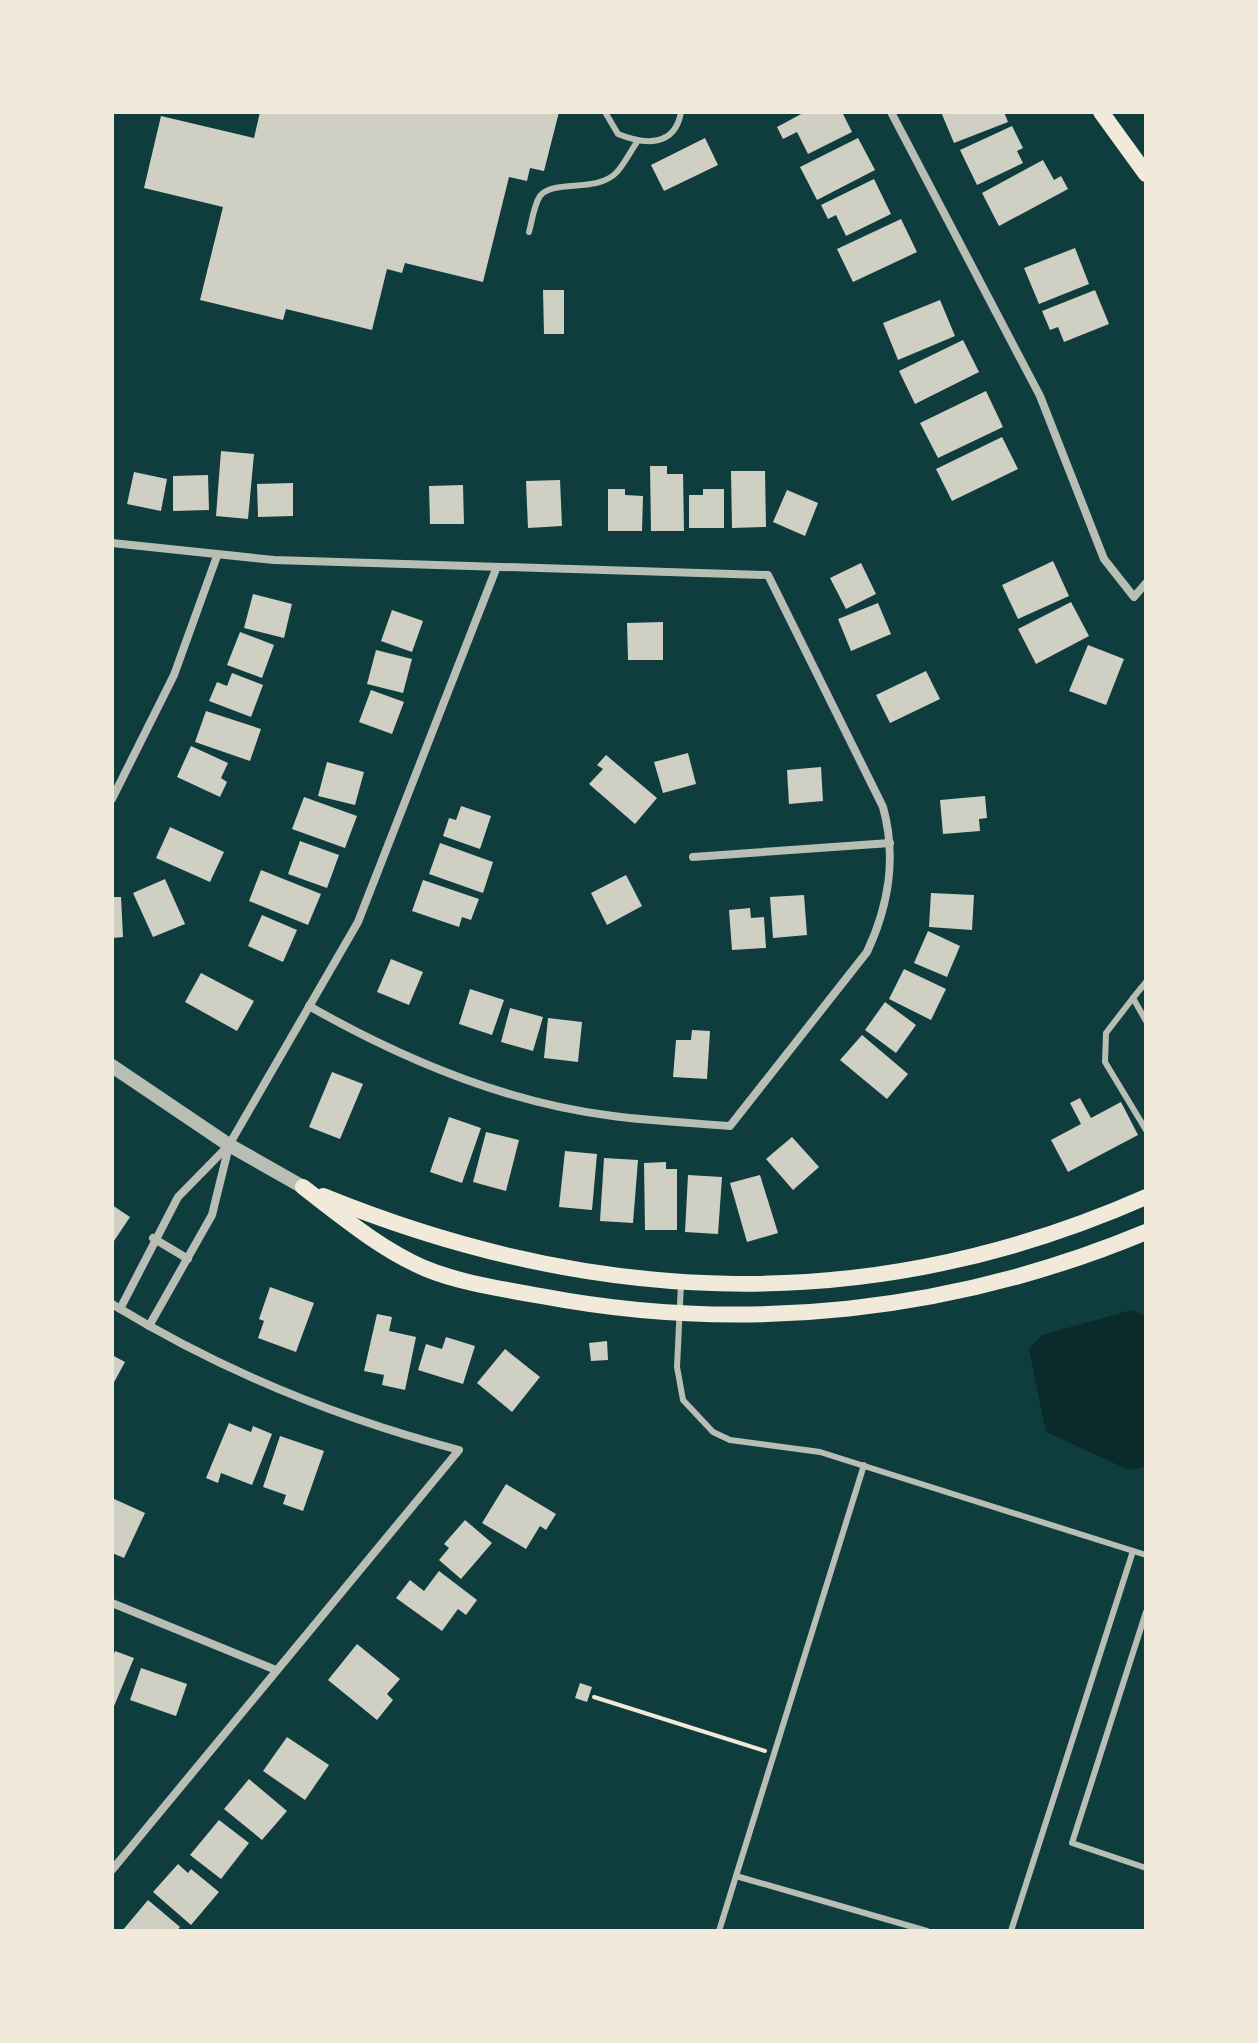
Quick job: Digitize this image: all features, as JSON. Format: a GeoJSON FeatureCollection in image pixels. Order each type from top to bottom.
{"type":"FeatureCollection","features":[{"type":"Feature","properties":{"kind":"main road"},"geometry":{"type":"LineString","coordinates":[[1101,112],[1146,174]]}},
{"type":"Feature","properties":{"kind":"main road"},"geometry":{"type":"LineString","coordinates":[[303,1187],[434,1238],[482,1251],[605,1276],[734,1285],[808,1282],[933,1266],[1010,1248],[1146,1197]]}},
{"type":"Feature","properties":{"kind":"main road"},"geometry":{"type":"LineString","coordinates":[[303,1187],[370,1238],[424,1268],[502,1289],[600,1307],[734,1317],[810,1313],[939,1297],[1018,1279],[1146,1232]]}},
{"type":"Feature","properties":{"kind":"street"},"geometry":{"type":"LineString","coordinates":[[891,112],[1040,396],[1104,559],[1134,597],[1146,583]]}},
{"type":"Feature","properties":{"kind":"street"},"geometry":{"type":"LineString","coordinates":[[112,543],[217,556],[496,569],[768,575],[883,807],[890,843],[886,902],[867,952],[730,1126],[613,1116],[495,1089],[392,1051],[309,1006]]}},
{"type":"Feature","properties":{"kind":"street"},"geometry":{"type":"LineString","coordinates":[[112,799],[174,675],[217,556]]}},
{"type":"Feature","properties":{"kind":"street"},"geometry":{"type":"LineString","coordinates":[[112,1870],[459,1450],[313,1404],[216,1362],[116,1306],[178,1197],[229,1145],[338,959],[367,900],[496,569]]}},
{"type":"Feature","properties":{"kind":"street"},"geometry":{"type":"LineString","coordinates":[[693,857],[890,843]]}},
{"type":"Feature","properties":{"kind":"street"},"geometry":{"type":"LineString","coordinates":[[112,1066],[229,1145],[303,1187]]}},
{"type":"Feature","properties":{"kind":"street"},"geometry":{"type":"LineString","coordinates":[[149,1326],[212,1215],[229,1145]]}},
{"type":"Feature","properties":{"kind":"street"},"geometry":{"type":"LineString","coordinates":[[153,1238],[188,1259]]}},
{"type":"Feature","properties":{"kind":"street"},"geometry":{"type":"LineString","coordinates":[[112,1603],[276,1670]]}},
{"type":"Feature","properties":{"kind":"lane"},"geometry":{"type":"LineString","coordinates":[[605,112],[618,134],[649,143],[669,138],[679,125],[681,112]]}},
{"type":"Feature","properties":{"kind":"lane"},"geometry":{"type":"LineString","coordinates":[[529,232],[539,197],[549,189],[590,186],[616,174],[637,142]]}},
{"type":"Feature","properties":{"kind":"lane"},"geometry":{"type":"LineString","coordinates":[[1146,982],[1106,1033],[1105,1062],[1146,1130]]}},
{"type":"Feature","properties":{"kind":"lane"},"geometry":{"type":"LineString","coordinates":[[1133,998],[1146,1021]]}},
{"type":"Feature","properties":{"kind":"lane"},"geometry":{"type":"LineString","coordinates":[[681,1283],[677,1367],[683,1400],[713,1432],[730,1440],[820,1452],[1146,1555]]}},
{"type":"Feature","properties":{"kind":"lane"},"geometry":{"type":"LineString","coordinates":[[719,1931],[864,1465]]}},
{"type":"Feature","properties":{"kind":"lane"},"geometry":{"type":"LineString","coordinates":[[1011,1931],[1133,1551]]}},
{"type":"Feature","properties":{"kind":"lane"},"geometry":{"type":"LineString","coordinates":[[1146,1612],[1072,1843],[1146,1868]]}},
{"type":"Feature","properties":{"kind":"lane"},"geometry":{"type":"LineString","coordinates":[[736,1876],[927,1931]]}},
{"type":"Feature","properties":{"kind":"path"},"geometry":{"type":"LineString","coordinates":[[594,1697],[774,1755]]}},
{"type":"Feature","properties":{"kind":"water"},"geometry":{"type":"Polygon","coordinates":[[[1132,1310],[1146,1316],[1146,1466],[1129,1470],[1046,1432],[1029,1349],[1042,1335],[1132,1310]]]}},
{"type":"Feature","properties":{"kind":"building"},"geometry":{"type":"Polygon","coordinates":[[[260,112],[559,112],[544,171],[530,168],[527,181],[509,177],[483,282],[405,263],[402,273],[387,269],[372,330],[286,309],[283,320],[200,300],[223,207],[144,188],[161,116],[254,138],[260,112]]]}},
{"type":"Feature","properties":{"kind":"building"},"geometry":{"type":"Polygon","coordinates":[[[805,112],[842,112],[852,132],[808,154],[797,132],[783,139],[777,127],[805,112]]]}},
{"type":"Feature","properties":{"kind":"building"},"geometry":{"type":"Polygon","coordinates":[[[941,112],[1004,112],[1008,122],[954,143],[941,112]]]}},
{"type":"Feature","properties":{"kind":"building"},"geometry":{"type":"Polygon","coordinates":[[[1012,126],[1023,148],[1017,151],[1023,163],[977,185],[960,150],[1012,126]]]}},
{"type":"Feature","properties":{"kind":"building"},"geometry":{"type":"Polygon","coordinates":[[[705,138],[718,165],[664,191],[651,165],[705,138]]]}},
{"type":"Feature","properties":{"kind":"building"},"geometry":{"type":"Polygon","coordinates":[[[858,138],[875,170],[817,200],[800,167],[858,138]]]}},
{"type":"Feature","properties":{"kind":"building"},"geometry":{"type":"Polygon","coordinates":[[[1043,160],[1054,180],[1061,176],[1068,189],[999,226],[982,193],[1043,160]]]}},
{"type":"Feature","properties":{"kind":"building"},"geometry":{"type":"Polygon","coordinates":[[[874,179],[891,214],[846,236],[836,215],[828,219],[821,205],[874,179]]]}},
{"type":"Feature","properties":{"kind":"building"},"geometry":{"type":"Polygon","coordinates":[[[901,219],[917,252],[853,282],[837,249],[901,219]]]}},
{"type":"Feature","properties":{"kind":"building"},"geometry":{"type":"Polygon","coordinates":[[[1075,248],[1089,284],[1039,304],[1024,268],[1075,248]]]}},
{"type":"Feature","properties":{"kind":"building"},"geometry":{"type":"Polygon","coordinates":[[[543,290],[564,290],[564,334],[544,334],[543,290]]]}},
{"type":"Feature","properties":{"kind":"building"},"geometry":{"type":"Polygon","coordinates":[[[1095,290],[1109,324],[1064,342],[1058,327],[1050,330],[1042,311],[1095,290]]]}},
{"type":"Feature","properties":{"kind":"building"},"geometry":{"type":"Polygon","coordinates":[[[940,300],[955,336],[898,360],[883,323],[940,300]]]}},
{"type":"Feature","properties":{"kind":"building"},"geometry":{"type":"Polygon","coordinates":[[[963,340],[979,372],[915,404],[899,371],[963,340]]]}},
{"type":"Feature","properties":{"kind":"building"},"geometry":{"type":"Polygon","coordinates":[[[986,391],[1003,427],[938,458],[920,423],[986,391]]]}},
{"type":"Feature","properties":{"kind":"building"},"geometry":{"type":"Polygon","coordinates":[[[1002,437],[1018,469],[952,501],[936,469],[1002,437]]]}},
{"type":"Feature","properties":{"kind":"building"},"geometry":{"type":"Polygon","coordinates":[[[221,451],[254,454],[248,519],[216,516],[221,451]]]}},
{"type":"Feature","properties":{"kind":"building"},"geometry":{"type":"Polygon","coordinates":[[[650,466],[667,466],[667,474],[683,474],[684,531],[651,531],[650,466]]]}},
{"type":"Feature","properties":{"kind":"building"},"geometry":{"type":"Polygon","coordinates":[[[731,471],[765,471],[766,527],[732,528],[731,471]]]}},
{"type":"Feature","properties":{"kind":"building"},"geometry":{"type":"Polygon","coordinates":[[[134,472],[167,479],[161,511],[127,504],[134,472]]]}},
{"type":"Feature","properties":{"kind":"building"},"geometry":{"type":"Polygon","coordinates":[[[208,475],[209,510],[173,511],[173,476],[208,475]]]}},
{"type":"Feature","properties":{"kind":"building"},"geometry":{"type":"Polygon","coordinates":[[[560,480],[562,526],[528,528],[526,481],[560,480]]]}},
{"type":"Feature","properties":{"kind":"building"},"geometry":{"type":"Polygon","coordinates":[[[293,483],[293,516],[258,517],[257,484],[293,483]]]}},
{"type":"Feature","properties":{"kind":"building"},"geometry":{"type":"Polygon","coordinates":[[[463,485],[464,524],[430,524],[429,486],[463,485]]]}},
{"type":"Feature","properties":{"kind":"building"},"geometry":{"type":"Polygon","coordinates":[[[608,489],[625,489],[625,495],[643,496],[642,531],[608,531],[608,489]]]}},
{"type":"Feature","properties":{"kind":"building"},"geometry":{"type":"Polygon","coordinates":[[[703,489],[724,489],[724,528],[689,528],[689,495],[703,495],[703,489]]]}},
{"type":"Feature","properties":{"kind":"building"},"geometry":{"type":"Polygon","coordinates":[[[787,490],[818,503],[805,536],[773,522],[787,490]]]}},
{"type":"Feature","properties":{"kind":"building"},"geometry":{"type":"Polygon","coordinates":[[[1053,561],[1069,596],[1018,619],[1002,585],[1053,561]]]}},
{"type":"Feature","properties":{"kind":"building"},"geometry":{"type":"Polygon","coordinates":[[[861,563],[876,594],[846,609],[830,578],[861,563]]]}},
{"type":"Feature","properties":{"kind":"building"},"geometry":{"type":"Polygon","coordinates":[[[253,594],[292,604],[284,638],[244,628],[253,594]]]}},
{"type":"Feature","properties":{"kind":"building"},"geometry":{"type":"Polygon","coordinates":[[[1071,602],[1089,636],[1036,664],[1018,629],[1071,602]]]}},
{"type":"Feature","properties":{"kind":"building"},"geometry":{"type":"Polygon","coordinates":[[[878,603],[891,634],[851,651],[838,619],[878,603]]]}},
{"type":"Feature","properties":{"kind":"building"},"geometry":{"type":"Polygon","coordinates":[[[392,610],[423,621],[412,652],[381,641],[392,610]]]}},
{"type":"Feature","properties":{"kind":"building"},"geometry":{"type":"Polygon","coordinates":[[[663,622],[663,660],[628,660],[627,623],[663,622]]]}},
{"type":"Feature","properties":{"kind":"building"},"geometry":{"type":"Polygon","coordinates":[[[240,632],[274,645],[262,678],[227,665],[240,632]]]}},
{"type":"Feature","properties":{"kind":"building"},"geometry":{"type":"Polygon","coordinates":[[[1088,645],[1124,659],[1106,705],[1069,691],[1088,645]]]}},
{"type":"Feature","properties":{"kind":"building"},"geometry":{"type":"Polygon","coordinates":[[[376,650],[412,659],[403,693],[367,684],[376,650]]]}},
{"type":"Feature","properties":{"kind":"building"},"geometry":{"type":"Polygon","coordinates":[[[926,671],[940,699],[890,723],[876,695],[926,671]]]}},
{"type":"Feature","properties":{"kind":"building"},"geometry":{"type":"Polygon","coordinates":[[[232,673],[263,685],[251,717],[209,701],[217,682],[227,686],[232,673]]]}},
{"type":"Feature","properties":{"kind":"building"},"geometry":{"type":"Polygon","coordinates":[[[371,690],[404,702],[392,734],[359,722],[371,690]]]}},
{"type":"Feature","properties":{"kind":"building"},"geometry":{"type":"Polygon","coordinates":[[[206,711],[261,729],[250,761],[195,742],[206,711]]]}},
{"type":"Feature","properties":{"kind":"building"},"geometry":{"type":"Polygon","coordinates":[[[191,746],[228,763],[221,778],[227,782],[220,797],[177,777],[191,746]]]}},
{"type":"Feature","properties":{"kind":"building"},"geometry":{"type":"Polygon","coordinates":[[[688,753],[696,784],[663,793],[654,762],[688,753]]]}},
{"type":"Feature","properties":{"kind":"building"},"geometry":{"type":"Polygon","coordinates":[[[606,755],[657,798],[635,824],[589,784],[603,769],[597,765],[606,755]]]}},
{"type":"Feature","properties":{"kind":"building"},"geometry":{"type":"Polygon","coordinates":[[[327,762],[364,772],[355,805],[318,796],[327,762]]]}},
{"type":"Feature","properties":{"kind":"building"},"geometry":{"type":"Polygon","coordinates":[[[821,767],[823,801],[789,804],[787,770],[821,767]]]}},
{"type":"Feature","properties":{"kind":"building"},"geometry":{"type":"Polygon","coordinates":[[[985,796],[987,818],[979,819],[980,831],[943,834],[940,800],[985,796]]]}},
{"type":"Feature","properties":{"kind":"building"},"geometry":{"type":"Polygon","coordinates":[[[304,797],[357,816],[345,848],[292,829],[304,797]]]}},
{"type":"Feature","properties":{"kind":"building"},"geometry":{"type":"Polygon","coordinates":[[[461,806],[491,816],[480,849],[443,836],[449,818],[456,820],[461,806]]]}},
{"type":"Feature","properties":{"kind":"building"},"geometry":{"type":"Polygon","coordinates":[[[170,827],[224,852],[210,882],[156,858],[170,827]]]}},
{"type":"Feature","properties":{"kind":"building"},"geometry":{"type":"Polygon","coordinates":[[[300,841],[339,855],[327,888],[288,874],[300,841]]]}},
{"type":"Feature","properties":{"kind":"building"},"geometry":{"type":"Polygon","coordinates":[[[440,843],[493,862],[483,893],[429,874],[440,843]]]}},
{"type":"Feature","properties":{"kind":"building"},"geometry":{"type":"Polygon","coordinates":[[[261,870],[321,894],[308,925],[249,901],[261,870]]]}},
{"type":"Feature","properties":{"kind":"building"},"geometry":{"type":"Polygon","coordinates":[[[626,875],[642,906],[607,925],[591,893],[626,875]]]}},
{"type":"Feature","properties":{"kind":"building"},"geometry":{"type":"Polygon","coordinates":[[[165,879],[185,924],[153,937],[133,893],[165,879]]]}},
{"type":"Feature","properties":{"kind":"building"},"geometry":{"type":"Polygon","coordinates":[[[423,880],[479,899],[471,920],[462,917],[459,927],[412,911],[423,880]]]}},
{"type":"Feature","properties":{"kind":"building"},"geometry":{"type":"Polygon","coordinates":[[[931,893],[974,895],[972,930],[929,927],[931,893]]]}},
{"type":"Feature","properties":{"kind":"building"},"geometry":{"type":"Polygon","coordinates":[[[804,895],[807,935],[773,938],[770,897],[804,895]]]}},
{"type":"Feature","properties":{"kind":"building"},"geometry":{"type":"Polygon","coordinates":[[[112,897],[121,897],[123,937],[112,938],[112,897]]]}},
{"type":"Feature","properties":{"kind":"building"},"geometry":{"type":"Polygon","coordinates":[[[750,908],[751,918],[764,917],[766,948],[732,950],[729,910],[750,908]]]}},
{"type":"Feature","properties":{"kind":"building"},"geometry":{"type":"Polygon","coordinates":[[[262,915],[297,930],[283,962],[248,946],[262,915]]]}},
{"type":"Feature","properties":{"kind":"building"},"geometry":{"type":"Polygon","coordinates":[[[928,931],[960,946],[947,977],[914,963],[928,931]]]}},
{"type":"Feature","properties":{"kind":"building"},"geometry":{"type":"Polygon","coordinates":[[[391,959],[423,972],[409,1005],[377,992],[391,959]]]}},
{"type":"Feature","properties":{"kind":"building"},"geometry":{"type":"Polygon","coordinates":[[[904,969],[946,989],[931,1020],[889,999],[904,969]]]}},
{"type":"Feature","properties":{"kind":"building"},"geometry":{"type":"Polygon","coordinates":[[[201,973],[254,1001],[237,1031],[185,1002],[201,973]]]}},
{"type":"Feature","properties":{"kind":"building"},"geometry":{"type":"Polygon","coordinates":[[[470,989],[504,1000],[492,1035],[459,1024],[470,989]]]}},
{"type":"Feature","properties":{"kind":"building"},"geometry":{"type":"Polygon","coordinates":[[[885,1002],[916,1025],[896,1053],[865,1030],[885,1002]]]}},
{"type":"Feature","properties":{"kind":"building"},"geometry":{"type":"Polygon","coordinates":[[[510,1008],[543,1017],[533,1051],[501,1042],[510,1008]]]}},
{"type":"Feature","properties":{"kind":"building"},"geometry":{"type":"Polygon","coordinates":[[[548,1018],[582,1022],[578,1062],[544,1058],[548,1018]]]}},
{"type":"Feature","properties":{"kind":"building"},"geometry":{"type":"Polygon","coordinates":[[[692,1030],[710,1031],[707,1079],[673,1077],[676,1040],[691,1040],[692,1030]]]}},
{"type":"Feature","properties":{"kind":"building"},"geometry":{"type":"Polygon","coordinates":[[[862,1035],[908,1074],[887,1099],[840,1060],[862,1035]]]}},
{"type":"Feature","properties":{"kind":"building"},"geometry":{"type":"Polygon","coordinates":[[[332,1072],[363,1084],[340,1139],[309,1127],[332,1072]]]}},
{"type":"Feature","properties":{"kind":"building"},"geometry":{"type":"Polygon","coordinates":[[[1080,1098],[1091,1118],[1121,1102],[1138,1135],[1068,1172],[1051,1140],[1081,1124],[1070,1103],[1080,1098]]]}},
{"type":"Feature","properties":{"kind":"building"},"geometry":{"type":"Polygon","coordinates":[[[449,1117],[481,1128],[462,1183],[430,1172],[449,1117]]]}},
{"type":"Feature","properties":{"kind":"building"},"geometry":{"type":"Polygon","coordinates":[[[486,1132],[519,1140],[506,1191],[473,1182],[486,1132]]]}},
{"type":"Feature","properties":{"kind":"building"},"geometry":{"type":"Polygon","coordinates":[[[792,1137],[819,1167],[793,1190],[766,1159],[792,1137]]]}},
{"type":"Feature","properties":{"kind":"building"},"geometry":{"type":"Polygon","coordinates":[[[565,1151],[597,1154],[592,1210],[559,1207],[565,1151]]]}},
{"type":"Feature","properties":{"kind":"building"},"geometry":{"type":"Polygon","coordinates":[[[604,1158],[638,1160],[633,1223],[600,1221],[604,1158]]]}},
{"type":"Feature","properties":{"kind":"building"},"geometry":{"type":"Polygon","coordinates":[[[666,1162],[666,1169],[677,1169],[677,1230],[645,1230],[644,1163],[666,1162]]]}},
{"type":"Feature","properties":{"kind":"building"},"geometry":{"type":"Polygon","coordinates":[[[688,1175],[722,1177],[718,1234],[685,1232],[688,1175]]]}},
{"type":"Feature","properties":{"kind":"building"},"geometry":{"type":"Polygon","coordinates":[[[760,1175],[778,1233],[747,1242],[730,1183],[760,1175]]]}},
{"type":"Feature","properties":{"kind":"building"},"geometry":{"type":"Polygon","coordinates":[[[112,1205],[130,1217],[112,1244],[112,1205]]]}},
{"type":"Feature","properties":{"kind":"building"},"geometry":{"type":"Polygon","coordinates":[[[270,1287],[314,1303],[296,1352],[258,1338],[264,1321],[259,1319],[270,1287]]]}},
{"type":"Feature","properties":{"kind":"building"},"geometry":{"type":"Polygon","coordinates":[[[377,1314],[392,1317],[389,1331],[416,1337],[405,1390],[382,1385],[384,1375],[364,1371],[377,1314]]]}},
{"type":"Feature","properties":{"kind":"building"},"geometry":{"type":"Polygon","coordinates":[[[446,1337],[475,1346],[463,1384],[418,1370],[426,1344],[442,1349],[446,1337]]]}},
{"type":"Feature","properties":{"kind":"building"},"geometry":{"type":"Polygon","coordinates":[[[607,1341],[608,1360],[591,1361],[589,1343],[607,1341]]]}},
{"type":"Feature","properties":{"kind":"building"},"geometry":{"type":"Polygon","coordinates":[[[505,1349],[540,1377],[512,1412],[477,1383],[505,1349]]]}},
{"type":"Feature","properties":{"kind":"building"},"geometry":{"type":"Polygon","coordinates":[[[112,1355],[125,1362],[112,1386],[112,1355]]]}},
{"type":"Feature","properties":{"kind":"building"},"geometry":{"type":"Polygon","coordinates":[[[229,1423],[251,1432],[253,1426],[272,1434],[252,1485],[221,1473],[218,1483],[206,1478],[229,1423]]]}},
{"type":"Feature","properties":{"kind":"building"},"geometry":{"type":"Polygon","coordinates":[[[280,1436],[324,1451],[303,1511],[283,1504],[286,1495],[263,1487],[280,1436]]]}},
{"type":"Feature","properties":{"kind":"building"},"geometry":{"type":"Polygon","coordinates":[[[506,1484],[556,1514],[546,1530],[540,1526],[526,1549],[482,1523],[506,1484]]]}},
{"type":"Feature","properties":{"kind":"building"},"geometry":{"type":"Polygon","coordinates":[[[112,1498],[145,1513],[124,1558],[112,1553],[112,1498]]]}},
{"type":"Feature","properties":{"kind":"building"},"geometry":{"type":"Polygon","coordinates":[[[465,1520],[492,1543],[461,1579],[439,1560],[449,1548],[444,1544],[465,1520]]]}},
{"type":"Feature","properties":{"kind":"building"},"geometry":{"type":"Polygon","coordinates":[[[439,1571],[477,1600],[466,1615],[458,1609],[442,1631],[396,1598],[410,1580],[424,1591],[439,1571]]]}},
{"type":"Feature","properties":{"kind":"building"},"geometry":{"type":"Polygon","coordinates":[[[357,1644],[400,1679],[387,1694],[393,1700],[377,1720],[328,1680],[357,1644]]]}},
{"type":"Feature","properties":{"kind":"building"},"geometry":{"type":"Polygon","coordinates":[[[115,1651],[134,1658],[112,1711],[112,1658],[115,1651]]]}},
{"type":"Feature","properties":{"kind":"building"},"geometry":{"type":"Polygon","coordinates":[[[141,1668],[187,1684],[176,1716],[130,1700],[141,1668]]]}},
{"type":"Feature","properties":{"kind":"building"},"geometry":{"type":"Polygon","coordinates":[[[580,1683],[592,1687],[587,1702],[575,1698],[580,1683]]]}},
{"type":"Feature","properties":{"kind":"building"},"geometry":{"type":"Polygon","coordinates":[[[287,1737],[329,1765],[305,1800],[263,1771],[287,1737]]]}},
{"type":"Feature","properties":{"kind":"building"},"geometry":{"type":"Polygon","coordinates":[[[249,1779],[287,1811],[262,1840],[224,1809],[249,1779]]]}},
{"type":"Feature","properties":{"kind":"building"},"geometry":{"type":"Polygon","coordinates":[[[219,1820],[249,1843],[221,1879],[190,1855],[219,1820]]]}},
{"type":"Feature","properties":{"kind":"building"},"geometry":{"type":"Polygon","coordinates":[[[178,1864],[188,1873],[191,1869],[219,1892],[191,1925],[153,1892],[178,1864]]]}},
{"type":"Feature","properties":{"kind":"building"},"geometry":{"type":"Polygon","coordinates":[[[148,1900],[180,1927],[177,1931],[122,1931],[148,1900]]]}}]}
